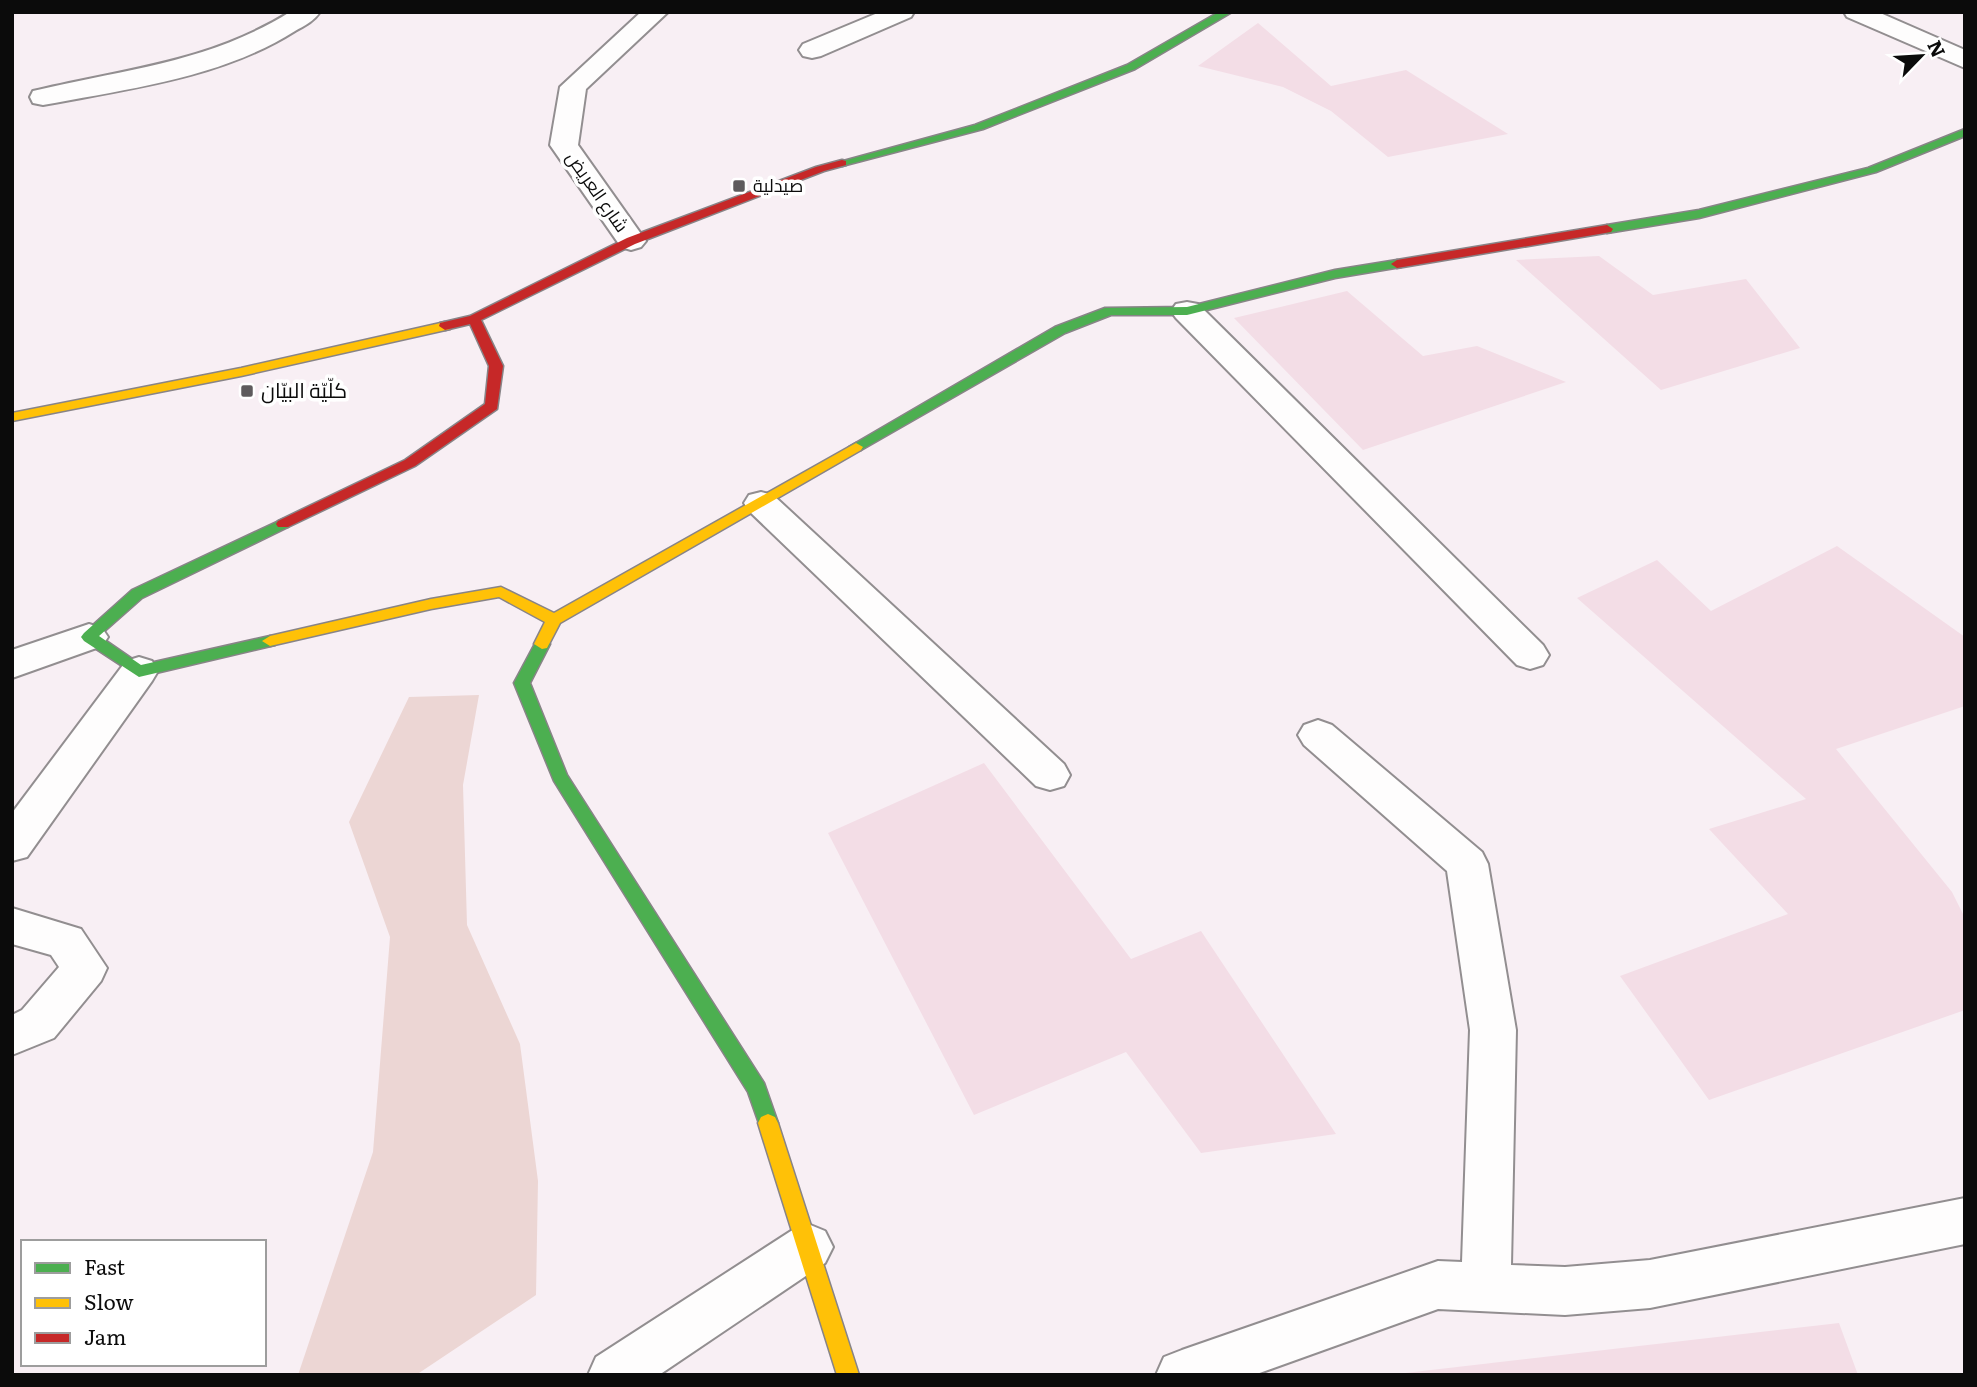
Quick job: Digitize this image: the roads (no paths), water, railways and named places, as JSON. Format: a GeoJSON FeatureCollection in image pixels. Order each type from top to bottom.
{"type":"FeatureCollection","features":[{"type":"Feature","properties":{"kind":"street"},"geometry":{"type":"LineString","coordinates":[[43,97],[150,76],[232,55],[281,31],[308,12]]}},
{"type":"Feature","properties":{"kind":"street","name":"شارع العريض"},"geometry":{"type":"LineString","coordinates":[[631,241],[564,145],[573,87],[656,12]]}},
{"type":"Feature","properties":{"kind":"street"},"geometry":{"type":"LineString","coordinates":[[812,50],[902,12]]}},
{"type":"Feature","properties":{"kind":"street"},"geometry":{"type":"LineString","coordinates":[[12,417],[241,372],[474,319],[631,241],[820,169],[979,127],[1131,67],[1227,12]]}},
{"type":"Feature","properties":{"kind":"street"},"geometry":{"type":"LineString","coordinates":[[1856,12],[1965,60]]}},
{"type":"Feature","properties":{"kind":"street"},"geometry":{"type":"LineString","coordinates":[[848,1375],[757,1089],[560,777],[522,683],[554,620],[1060,330],[1110,311],[1187,311],[1335,274],[1699,214],[1872,170],[1965,132]]}},
{"type":"Feature","properties":{"kind":"street"},"geometry":{"type":"LineString","coordinates":[[1187,311],[1530,654]]}},
{"type":"Feature","properties":{"kind":"street"},"geometry":{"type":"LineString","coordinates":[[12,664],[89,637],[137,594],[410,463],[492,406],[496,366],[474,319]]}},
{"type":"Feature","properties":{"kind":"street"},"geometry":{"type":"LineString","coordinates":[[761,503],[1050,775]]}},
{"type":"Feature","properties":{"kind":"street"},"geometry":{"type":"LineString","coordinates":[[12,845],[139,671],[431,604],[501,592],[554,620]]}},
{"type":"Feature","properties":{"kind":"street"},"geometry":{"type":"LineString","coordinates":[[89,637],[139,671]]}},
{"type":"Feature","properties":{"kind":"street"},"geometry":{"type":"LineString","coordinates":[[1318,735],[1467,863],[1493,1030],[1486,1288]]}},
{"type":"Feature","properties":{"kind":"street"},"geometry":{"type":"LineString","coordinates":[[12,926],[65,942],[85,968],[38,1024],[12,1036]]}},
{"type":"Feature","properties":{"kind":"street"},"geometry":{"type":"LineString","coordinates":[[1182,1375],[1438,1285],[1565,1292],[1650,1284],[1965,1221]]}},
{"type":"Feature","properties":{"kind":"street"},"geometry":{"type":"LineString","coordinates":[[614,1375],[808,1247]]}},
{"type":"Feature","properties":{"kind":"place","name":"صيدلية"},"geometry":{"type":"Point","coordinates":[739,186]}},
{"type":"Feature","properties":{"kind":"place","name":"كلّيّة البيّان"},"geometry":{"type":"Point","coordinates":[247,391]}}]}
